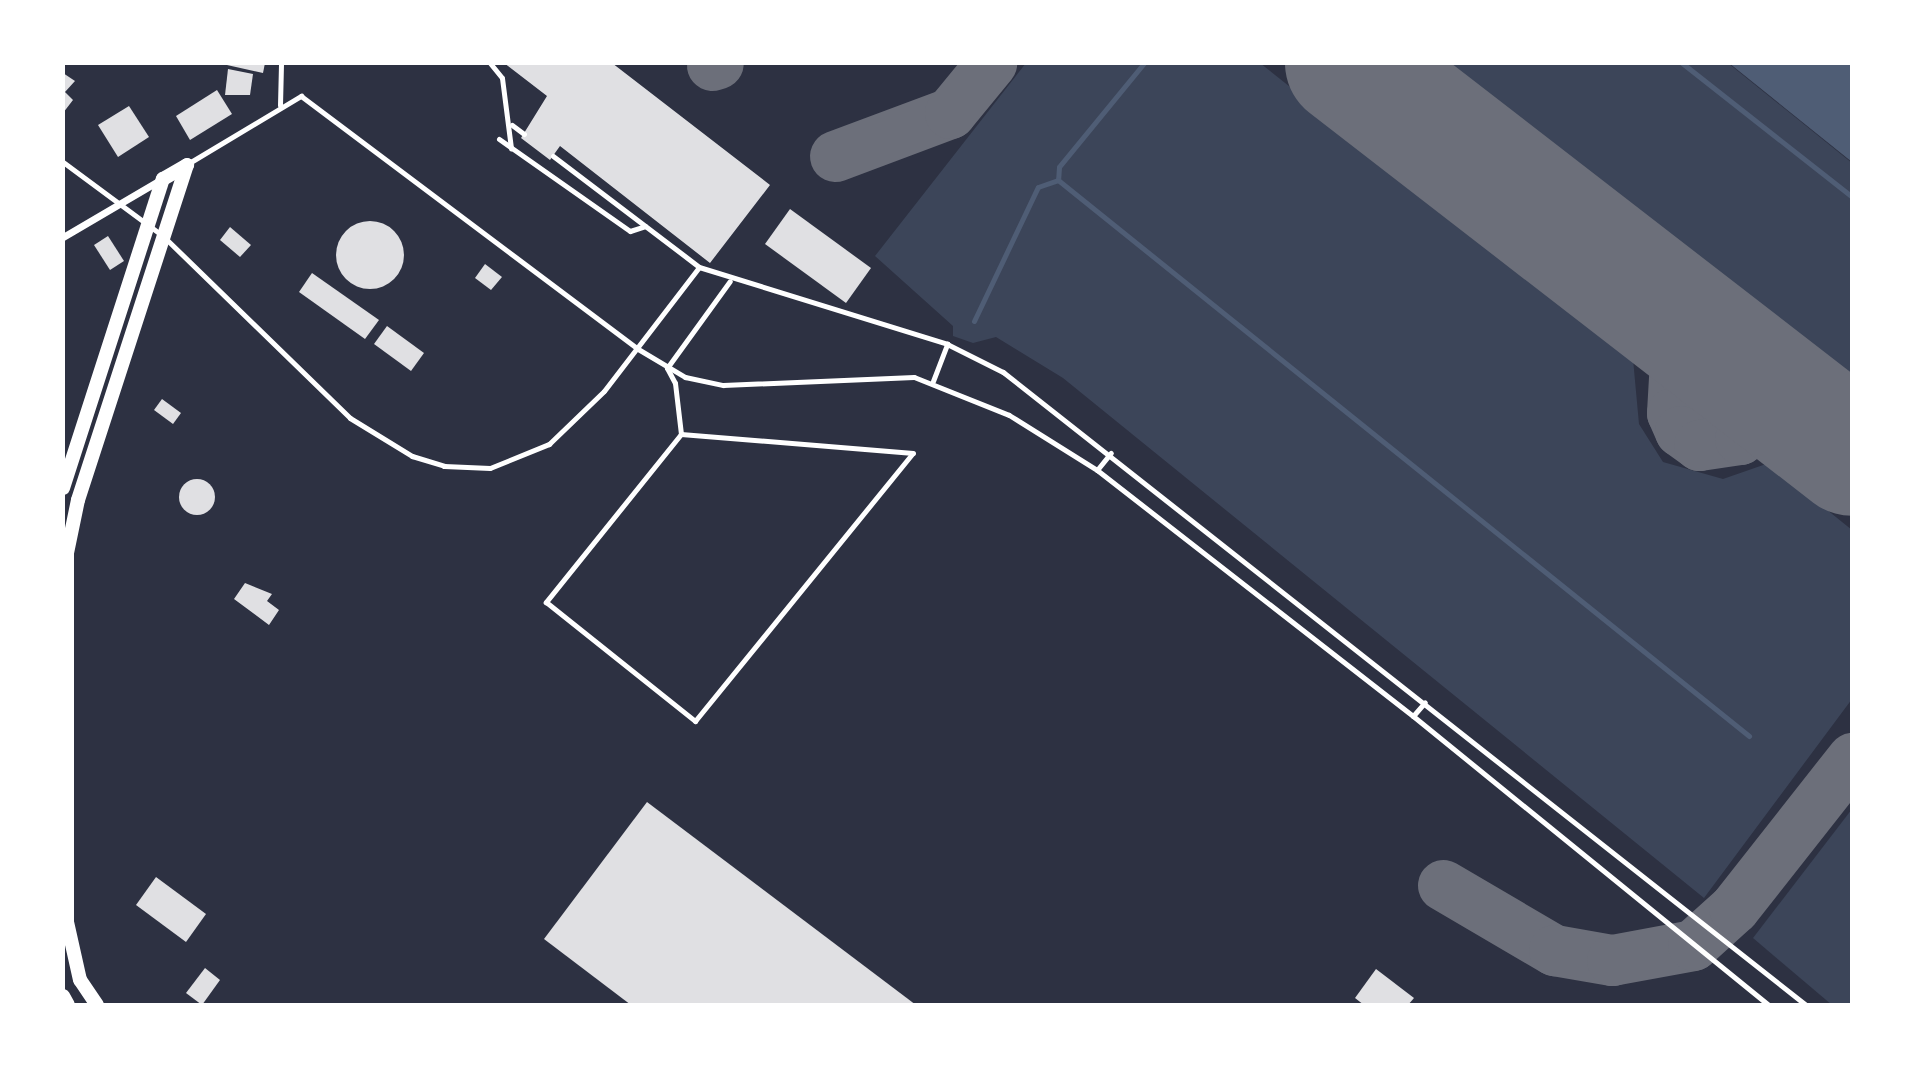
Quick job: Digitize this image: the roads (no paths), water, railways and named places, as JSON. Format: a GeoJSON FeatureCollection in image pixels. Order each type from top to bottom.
{"type":"FeatureCollection","features":[{"type":"Feature","properties":{"kind":"main road"},"geometry":{"type":"LineString","coordinates":[[63,488],[163,179],[187,165]]}},
{"type":"Feature","properties":{"kind":"main road"},"geometry":{"type":"LineString","coordinates":[[76,1005],[93,1000],[67,922],[67,553],[78,500],[187,165]]}},
{"type":"Feature","properties":{"kind":"main road"},"geometry":{"type":"LineString","coordinates":[[63,996],[68,1005]]}},
{"type":"Feature","properties":{"kind":"street"},"geometry":{"type":"LineString","coordinates":[[63,237],[163,179]]}},
{"type":"Feature","properties":{"kind":"lane"},"geometry":{"type":"LineString","coordinates":[[280,104],[281,63]]}},
{"type":"Feature","properties":{"kind":"lane"},"geometry":{"type":"LineString","coordinates":[[490,63],[500,73],[512,125],[511,148]]}},
{"type":"Feature","properties":{"kind":"lane"},"geometry":{"type":"LineString","coordinates":[[187,165],[280,104],[307,98],[638,349],[667,368],[723,385],[886,374],[933,381],[1009,415],[1097,470],[1413,716],[1769,1005]]}},
{"type":"Feature","properties":{"kind":"lane"},"geometry":{"type":"LineString","coordinates":[[512,125],[524,134]]}},
{"type":"Feature","properties":{"kind":"lane"},"geometry":{"type":"LineString","coordinates":[[499,139],[629,231],[645,226]]}},
{"type":"Feature","properties":{"kind":"lane"},"geometry":{"type":"LineString","coordinates":[[553,156],[699,267],[730,281],[947,344],[1003,372],[1111,453],[1806,1005]]}},
{"type":"Feature","properties":{"kind":"lane"},"geometry":{"type":"LineString","coordinates":[[63,162],[163,236],[351,418],[412,456],[444,466],[490,468],[549,444],[638,349],[699,267]]}},
{"type":"Feature","properties":{"kind":"lane"},"geometry":{"type":"LineString","coordinates":[[667,368],[730,281]]}},
{"type":"Feature","properties":{"kind":"lane"},"geometry":{"type":"LineString","coordinates":[[933,381],[947,344]]}},
{"type":"Feature","properties":{"kind":"lane"},"geometry":{"type":"LineString","coordinates":[[667,368],[675,383],[681,434],[546,602],[695,721],[913,453],[681,434]]}},
{"type":"Feature","properties":{"kind":"lane"},"geometry":{"type":"LineString","coordinates":[[1097,470],[1111,453]]}},
{"type":"Feature","properties":{"kind":"lane"},"geometry":{"type":"LineString","coordinates":[[1413,716],[1425,702]]}},
{"type":"Feature","properties":{"kind":"waterway"},"geometry":{"type":"LineString","coordinates":[[1144,63],[1059,167],[1058,180],[1749,736]]}},
{"type":"Feature","properties":{"kind":"waterway"},"geometry":{"type":"LineString","coordinates":[[1682,63],[1852,197]]}},
{"type":"Feature","properties":{"kind":"waterway"},"geometry":{"type":"LineString","coordinates":[[974,321],[1038,187],[1058,180]]}}]}
